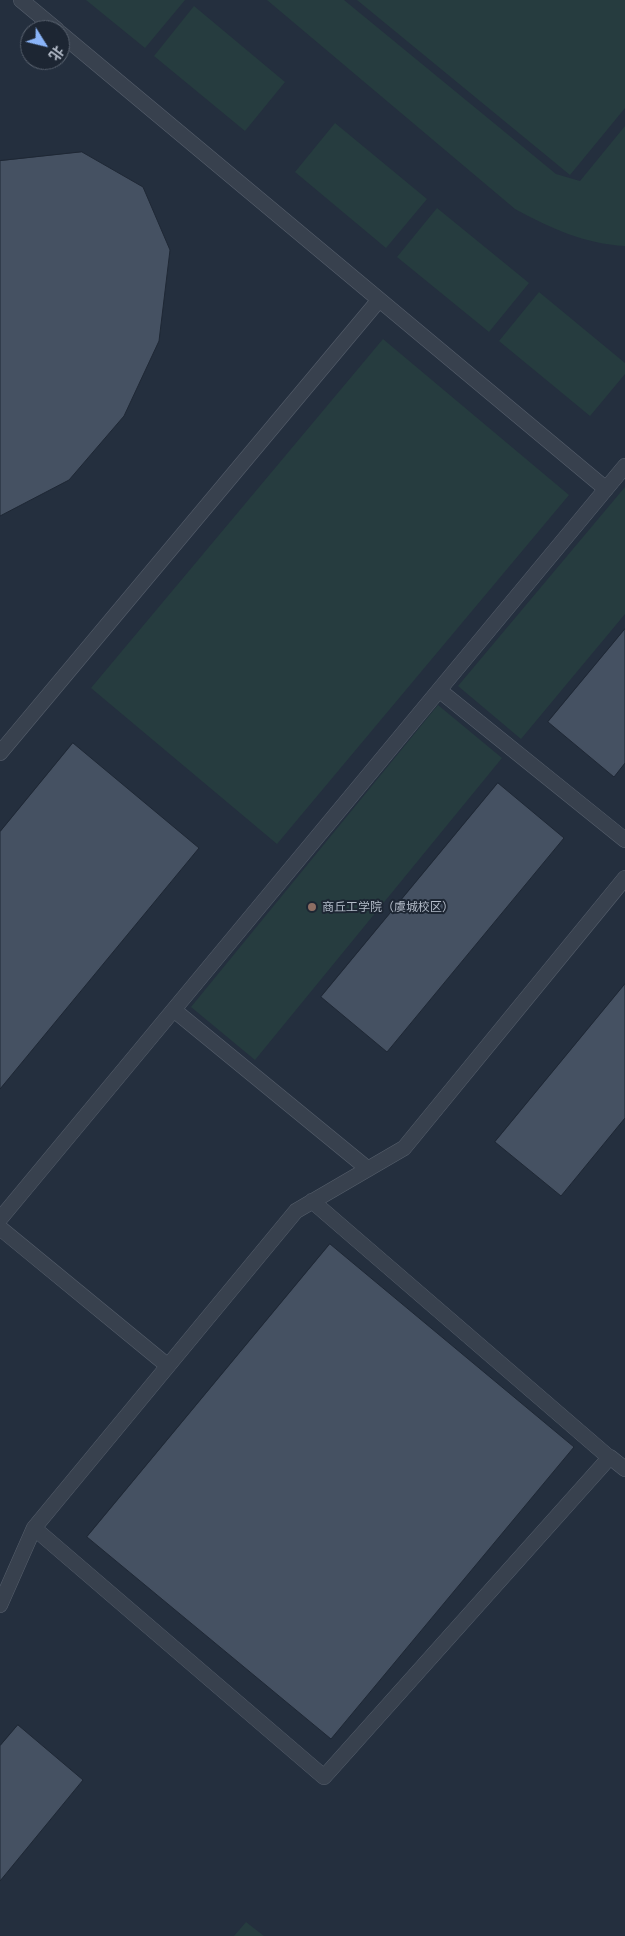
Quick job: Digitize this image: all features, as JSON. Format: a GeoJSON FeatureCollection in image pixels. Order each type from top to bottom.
{"type":"FeatureCollection","features":[{"type":"Feature","properties":{"kind":"lane"},"geometry":{"type":"LineString","coordinates":[[21,0],[45,20]]}},
{"type":"Feature","properties":{"kind":"lane"},"geometry":{"type":"LineString","coordinates":[[70,41],[606,489]]}},
{"type":"Feature","properties":{"kind":"lane"},"geometry":{"type":"LineString","coordinates":[[0,753],[379,300]]}},
{"type":"Feature","properties":{"kind":"lane"},"geometry":{"type":"LineString","coordinates":[[0,1219],[625,466]]}},
{"type":"Feature","properties":{"kind":"lane"},"geometry":{"type":"LineString","coordinates":[[439,690],[625,840]]}},
{"type":"Feature","properties":{"kind":"lane"},"geometry":{"type":"LineString","coordinates":[[0,1605],[4,1584],[34,1528],[296,1211],[404,1148],[625,878]]}},
{"type":"Feature","properties":{"kind":"lane"},"geometry":{"type":"LineString","coordinates":[[174,1010],[368,1169]]}},
{"type":"Feature","properties":{"kind":"lane"},"geometry":{"type":"LineString","coordinates":[[312,1201],[625,1469]]}},
{"type":"Feature","properties":{"kind":"lane"},"geometry":{"type":"LineString","coordinates":[[0,1228],[168,1366]]}},
{"type":"Feature","properties":{"kind":"lane"},"geometry":{"type":"LineString","coordinates":[[34,1528],[324,1777],[611,1458]]}},
{"type":"Feature","properties":{"kind":"green space"},"geometry":{"type":"Polygon","coordinates":[[[86,0],[185,0],[145,48],[86,0]]]}},
{"type":"Feature","properties":{"kind":"green space"},"geometry":{"type":"Polygon","coordinates":[[[267,0],[344,0],[556,174],[580,181],[625,126],[625,246],[610,245],[568,234],[541,223],[515,209],[267,0]]]}},
{"type":"Feature","properties":{"kind":"green space"},"geometry":{"type":"Polygon","coordinates":[[[357,0],[625,0],[625,108],[570,175],[357,0]]]}},
{"type":"Feature","properties":{"kind":"green space"},"geometry":{"type":"Polygon","coordinates":[[[194,6],[285,82],[245,131],[154,56],[194,6]]]}},
{"type":"Feature","properties":{"kind":"green space"},"geometry":{"type":"Polygon","coordinates":[[[335,123],[427,199],[386,248],[295,172],[335,123]]]}},
{"type":"Feature","properties":{"kind":"green space"},"geometry":{"type":"Polygon","coordinates":[[[437,208],[529,283],[489,332],[397,257],[437,208]]]}},
{"type":"Feature","properties":{"kind":"green space"},"geometry":{"type":"Polygon","coordinates":[[[539,292],[625,363],[625,374],[590,416],[499,341],[539,292]]]}},
{"type":"Feature","properties":{"kind":"green space"},"geometry":{"type":"Polygon","coordinates":[[[383,339],[569,495],[277,844],[91,688],[383,339]]]}},
{"type":"Feature","properties":{"kind":"green space"},"geometry":{"type":"Polygon","coordinates":[[[625,487],[625,614],[521,739],[458,686],[625,487]]]}},
{"type":"Feature","properties":{"kind":"green space"},"geometry":{"type":"Polygon","coordinates":[[[438,705],[502,758],[255,1060],[191,1007],[438,705]]]}},
{"type":"Feature","properties":{"kind":"green space"},"geometry":{"type":"Polygon","coordinates":[[[246,1922],[264,1936],[234,1936],[246,1922]]]}},
{"type":"Feature","properties":{"kind":"building"},"geometry":{"type":"Polygon","coordinates":[[[82,152],[143,187],[170,250],[159,341],[124,416],[69,480],[0,516],[0,161],[82,152]]]}},
{"type":"Feature","properties":{"kind":"building"},"geometry":{"type":"Polygon","coordinates":[[[625,629],[625,763],[614,777],[548,722],[625,629]]]}},
{"type":"Feature","properties":{"kind":"building"},"geometry":{"type":"Polygon","coordinates":[[[73,743],[199,848],[0,1089],[0,832],[73,743]]]}},
{"type":"Feature","properties":{"kind":"building"},"geometry":{"type":"Polygon","coordinates":[[[498,783],[564,838],[387,1052],[321,997],[498,783]]]}},
{"type":"Feature","properties":{"kind":"building"},"geometry":{"type":"Polygon","coordinates":[[[625,984],[625,1118],[561,1196],[495,1142],[625,984]]]}},
{"type":"Feature","properties":{"kind":"building"},"geometry":{"type":"Polygon","coordinates":[[[330,1244],[574,1447],[331,1739],[87,1537],[330,1244]]]}},
{"type":"Feature","properties":{"kind":"building"},"geometry":{"type":"Polygon","coordinates":[[[18,1725],[83,1780],[0,1881],[0,1746],[18,1725]]]}},
{"type":"Feature","properties":{"kind":"place","name":"商丘工学院（虞城校区）"},"geometry":{"type":"Point","coordinates":[312,907]}}]}
